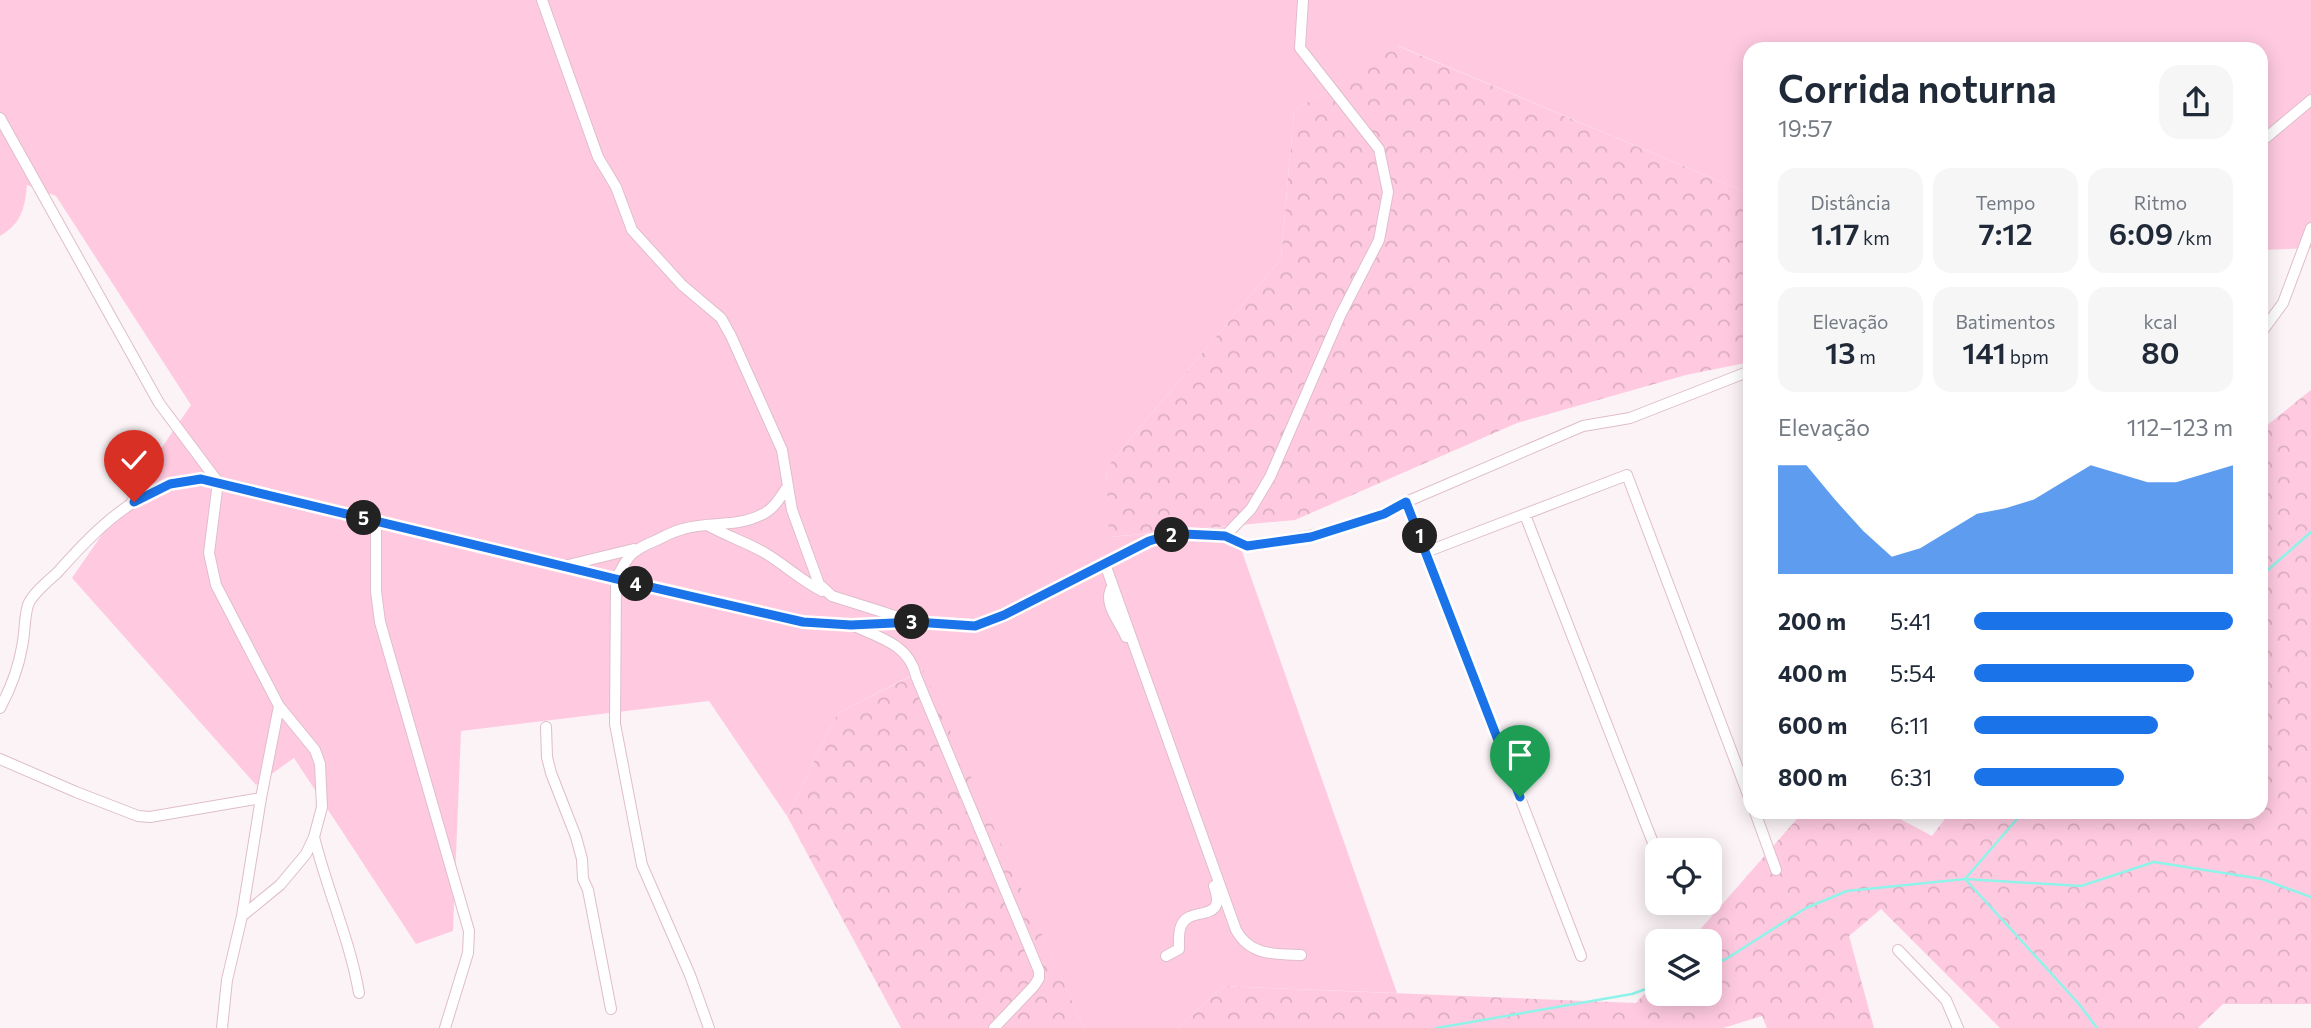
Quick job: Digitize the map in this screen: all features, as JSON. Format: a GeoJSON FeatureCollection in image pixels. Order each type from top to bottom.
{"type":"FeatureCollection","features":[{"type":"Feature","properties":{"kind":"street"},"geometry":{"type":"LineString","coordinates":[[542,0],[598,157],[616,187],[632,230],[681,285],[721,318],[782,450],[792,510],[807,554],[819,584],[832,596]]}},
{"type":"Feature","properties":{"kind":"street"},"geometry":{"type":"LineString","coordinates":[[1225,536],[1251,509],[1270,477],[1340,316],[1379,240],[1388,192],[1379,149],[1300,48],[1303,0]]}},
{"type":"Feature","properties":{"kind":"street"},"geometry":{"type":"LineString","coordinates":[[2268,136],[2311,100]]}},
{"type":"Feature","properties":{"kind":"street"},"geometry":{"type":"LineString","coordinates":[[0,118],[159,403],[218,482],[209,553],[216,585],[279,706],[315,750],[320,764],[322,807],[306,854],[280,885],[242,916]]}},
{"type":"Feature","properties":{"kind":"street"},"geometry":{"type":"LineString","coordinates":[[2268,323],[2283,303],[2311,228]]}},
{"type":"Feature","properties":{"kind":"street"},"geometry":{"type":"LineString","coordinates":[[0,708],[13,684],[29,603],[110,519],[134,502],[170,484],[201,479],[218,482],[803,622],[851,625],[915,622],[975,626],[1004,615],[1149,541],[1166,536],[1225,536],[1247,546],[1311,537],[1384,514],[1583,426],[1630,418],[1743,374]]}},
{"type":"Feature","properties":{"kind":"street"},"geometry":{"type":"LineString","coordinates":[[1426,552],[1628,475],[1743,781]]}},
{"type":"Feature","properties":{"kind":"street"},"geometry":{"type":"LineString","coordinates":[[562,566],[635,549],[684,528],[732,524],[764,514],[775,505],[789,486]]}},
{"type":"Feature","properties":{"kind":"street"},"geometry":{"type":"LineString","coordinates":[[1406,502],[1581,956]]}},
{"type":"Feature","properties":{"kind":"street"},"geometry":{"type":"LineString","coordinates":[[1525,515],[1651,838]]}},
{"type":"Feature","properties":{"kind":"street"},"geometry":{"type":"LineString","coordinates":[[376,521],[376,591],[380,622],[470,931],[468,953],[445,1028]]}},
{"type":"Feature","properties":{"kind":"street"},"geometry":{"type":"LineString","coordinates":[[709,526],[762,551],[807,583],[832,596],[915,622]]}},
{"type":"Feature","properties":{"kind":"street"},"geometry":{"type":"LineString","coordinates":[[635,549],[626,559],[616,579],[615,724],[642,864],[690,975],[709,1028]]}},
{"type":"Feature","properties":{"kind":"street"},"geometry":{"type":"LineString","coordinates":[[1105,564],[1236,930],[1243,943],[1257,950],[1301,955]]}},
{"type":"Feature","properties":{"kind":"street"},"geometry":{"type":"LineString","coordinates":[[1112,587],[1109,592],[1110,606],[1125,634],[1218,898],[1211,911],[1184,922],[1181,926],[1179,949],[1166,956]]}},
{"type":"Feature","properties":{"kind":"street"},"geometry":{"type":"LineString","coordinates":[[851,625],[891,643],[913,661],[916,676],[1039,971],[1039,978],[1034,986],[994,1028]]}},
{"type":"Feature","properties":{"kind":"street"},"geometry":{"type":"LineString","coordinates":[[222,1028],[227,980],[242,916],[279,706]]}},
{"type":"Feature","properties":{"kind":"street"},"geometry":{"type":"LineString","coordinates":[[546,727],[547,757],[582,859],[583,878],[588,890],[611,1009]]}},
{"type":"Feature","properties":{"kind":"street"},"geometry":{"type":"LineString","coordinates":[[0,759],[138,816],[150,817],[261,798]]}},
{"type":"Feature","properties":{"kind":"street"},"geometry":{"type":"LineString","coordinates":[[1758,819],[1776,870]]}},
{"type":"Feature","properties":{"kind":"street"},"geometry":{"type":"LineString","coordinates":[[314,837],[354,963],[359,993]]}},
{"type":"Feature","properties":{"kind":"street"},"geometry":{"type":"LineString","coordinates":[[1898,950],[1946,1000],[1958,1028]]}},
{"type":"Feature","properties":{"kind":"green space"},"geometry":{"type":"Polygon","coordinates":[[[0,0],[2311,0],[2311,248],[2268,250],[2268,42],[1743,42],[1743,191],[1399,46],[1294,111],[1281,259],[1106,468],[1110,537],[1233,526],[1397,993],[1223,986],[1178,1028],[1084,1028],[922,670],[838,713],[787,816],[709,701],[461,731],[453,931],[416,944],[294,758],[256,785],[72,578],[191,405],[56,196],[27,185],[21,215],[13,226],[0,236],[0,0]]]}},
{"type":"Feature","properties":{"kind":"green space"},"geometry":{"type":"Polygon","coordinates":[[[1398,46],[1743,191],[1743,363],[1686,375],[1517,423],[1295,520],[1109,537],[1106,468],[1281,259],[1294,111],[1398,46]]]}},
{"type":"Feature","properties":{"kind":"green space"},"geometry":{"type":"Polygon","coordinates":[[[2311,390],[2311,1004],[2223,1004],[2198,1028],[2000,1028],[1881,909],[1849,936],[1874,1028],[1767,1028],[1762,1016],[1723,1028],[1178,1028],[1223,986],[1636,1003],[1645,993],[1645,1006],[1722,1006],[1722,929],[1701,929],[1713,915],[1722,915],[1722,904],[1797,819],[1900,819],[1932,836],[1945,819],[2268,819],[2268,424],[2311,390]]]}},
{"type":"Feature","properties":{"kind":"green space"},"geometry":{"type":"Polygon","coordinates":[[[923,670],[1084,1028],[901,1028],[787,816],[838,713],[923,670]]]}},
{"type":"Feature","properties":{"kind":"waterway"},"geometry":{"type":"LineString","coordinates":[[2268,570],[2311,532]]}},
{"type":"Feature","properties":{"kind":"waterway"},"geometry":{"type":"LineString","coordinates":[[1722,960],[1806,908],[1847,891],[1965,879],[2017,819]]}},
{"type":"Feature","properties":{"kind":"waterway"},"geometry":{"type":"LineString","coordinates":[[1965,879],[2081,886],[2154,862],[2262,879],[2311,897]]}},
{"type":"Feature","properties":{"kind":"waterway"},"geometry":{"type":"LineString","coordinates":[[1965,879],[2079,1004],[2097,1028]]}},
{"type":"Feature","properties":{"kind":"waterway"},"geometry":{"type":"LineString","coordinates":[[1437,1028],[1632,994],[1645,989]]}},
{"type":"Feature","properties":{"kind":"route"},"geometry":{"type":"LineString","coordinates":[[134,502],[170,484],[201,479],[803,622],[851,625],[915,622],[975,626],[1004,615],[1149,541],[1166,536],[1225,536],[1247,546],[1311,537],[1384,514],[1406,502],[1520,797]]}}]}
